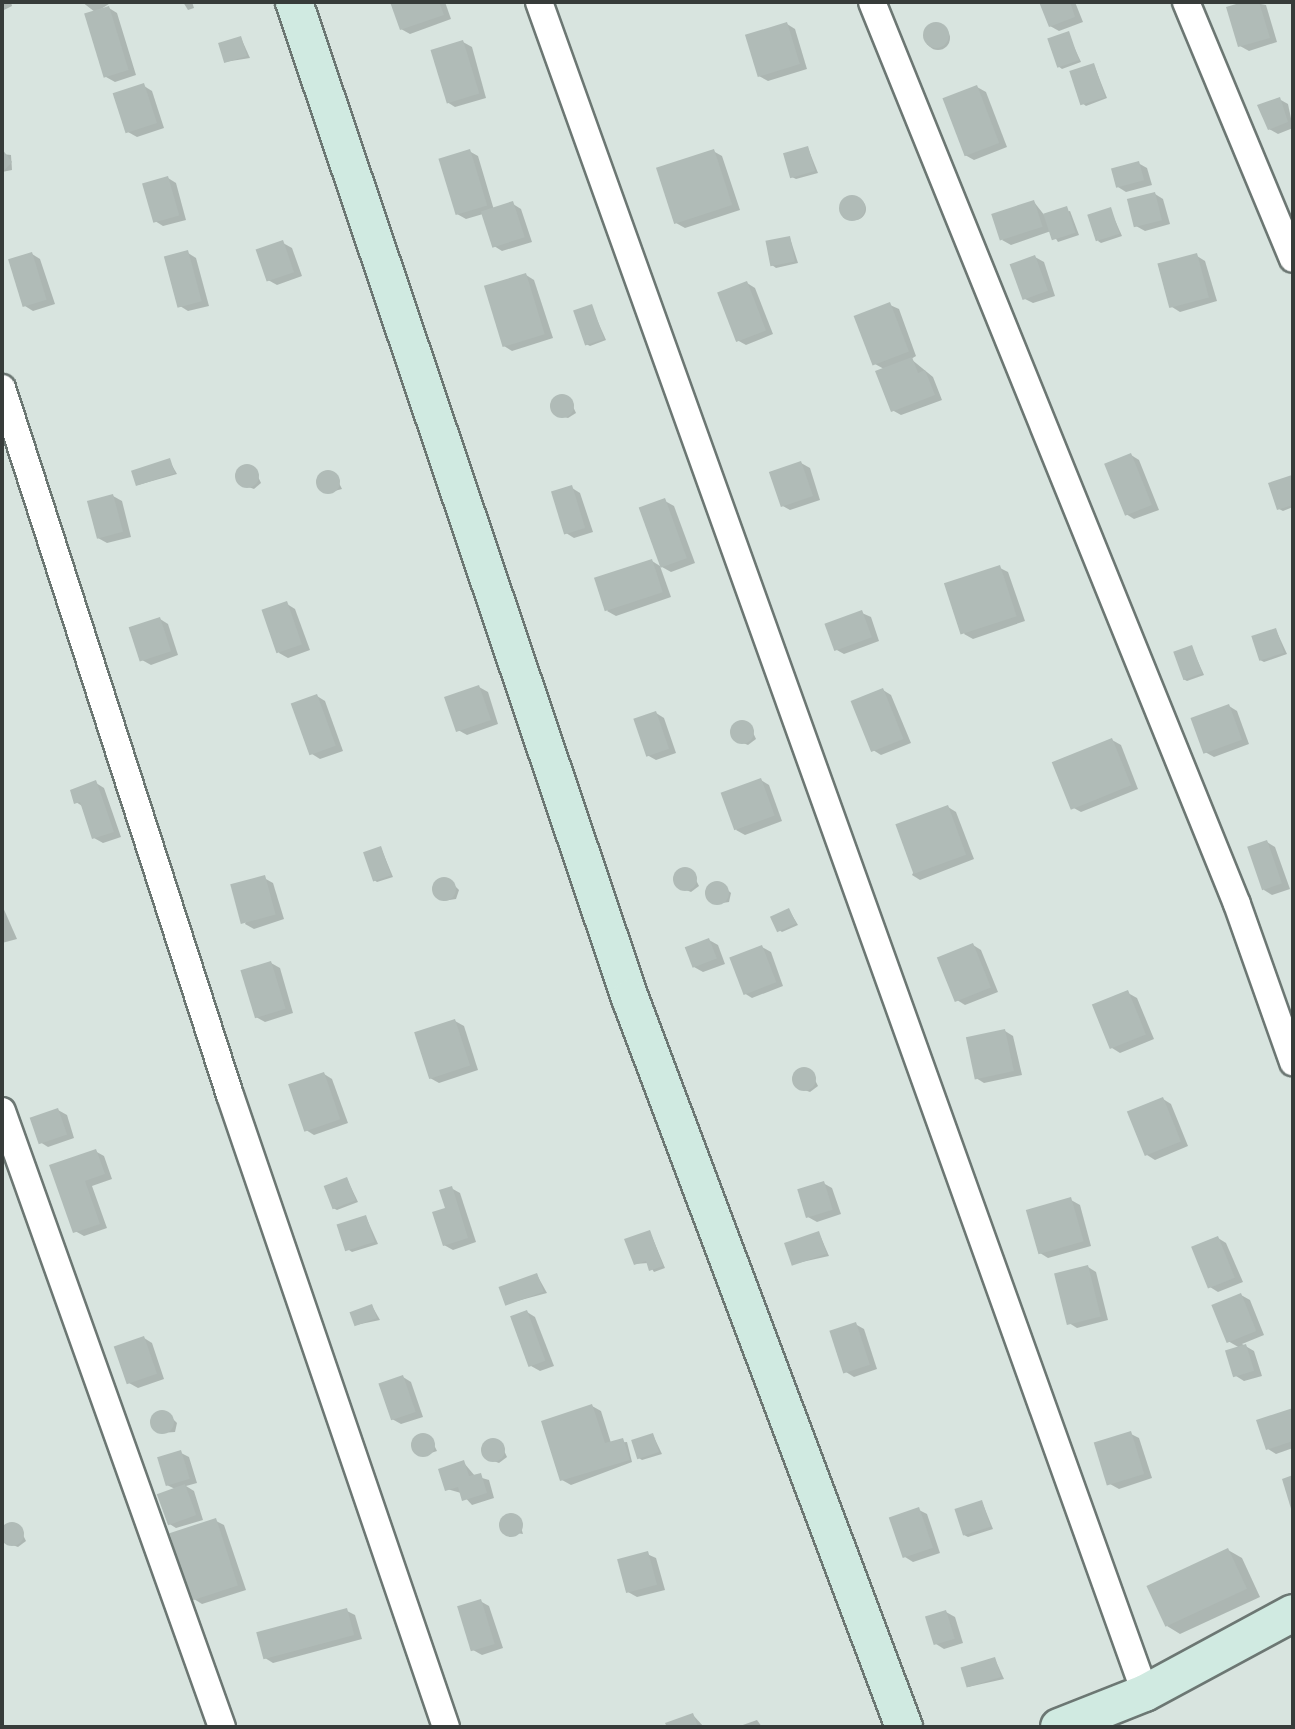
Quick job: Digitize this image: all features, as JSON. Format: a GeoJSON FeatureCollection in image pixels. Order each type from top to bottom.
{"type":"FeatureCollection","features":[{"type":"Feature","properties":{"kind":"street"},"geometry":{"type":"LineString","coordinates":[[294,2],[630,998],[904,1727]]}},
{"type":"Feature","properties":{"kind":"street"},"geometry":{"type":"LineString","coordinates":[[539,2],[1145,1693]]}},
{"type":"Feature","properties":{"kind":"street"},"geometry":{"type":"LineString","coordinates":[[872,2],[1237,904],[1293,1062]]}},
{"type":"Feature","properties":{"kind":"street"},"geometry":{"type":"LineString","coordinates":[[1186,2],[1293,259]]}},
{"type":"Feature","properties":{"kind":"street"},"geometry":{"type":"LineString","coordinates":[[2,388],[230,1095],[446,1727]]}},
{"type":"Feature","properties":{"kind":"street"},"geometry":{"type":"LineString","coordinates":[[2,1111],[222,1727]]}},
{"type":"Feature","properties":{"kind":"street"},"geometry":{"type":"LineString","coordinates":[[1059,1727],[1145,1693],[1293,1613]]}},
{"type":"Feature","properties":{"kind":"building"},"geometry":{"type":"Polygon","coordinates":[[[390,2],[439,2],[444,15],[400,30],[390,2]]]}},
{"type":"Feature","properties":{"kind":"building"},"geometry":{"type":"Polygon","coordinates":[[[1039,2],[1070,2],[1075,17],[1049,27],[1039,2]]]}},
{"type":"Feature","properties":{"kind":"building"},"geometry":{"type":"Polygon","coordinates":[[[1259,2],[1270,38],[1238,47],[1226,7],[1259,2]]]}},
{"type":"Feature","properties":{"kind":"building"},"geometry":{"type":"Polygon","coordinates":[[[109,6],[129,70],[104,78],[84,14],[109,6]]]}},
{"type":"Feature","properties":{"kind":"building"},"geometry":{"type":"Polygon","coordinates":[[[787,22],[800,64],[758,77],[745,35],[787,22]]]}},
{"type":"Feature","properties":{"kind":"building"},"geometry":{"type":"Polygon","coordinates":[[[936,22],[946,25],[949,35],[946,45],[936,48],[926,45],[923,35],[926,25],[936,22]]]}},
{"type":"Feature","properties":{"kind":"building"},"geometry":{"type":"Polygon","coordinates":[[[1069,31],[1079,60],[1057,68],[1047,38],[1069,31]]]}},
{"type":"Feature","properties":{"kind":"building"},"geometry":{"type":"Polygon","coordinates":[[[241,36],[247,56],[224,63],[218,43],[241,36]]]}},
{"type":"Feature","properties":{"kind":"building"},"geometry":{"type":"Polygon","coordinates":[[[463,40],[479,94],[447,103],[430,50],[463,40]]]}},
{"type":"Feature","properties":{"kind":"building"},"geometry":{"type":"Polygon","coordinates":[[[1094,63],[1105,97],[1080,105],[1069,71],[1094,63]]]}},
{"type":"Feature","properties":{"kind":"building"},"geometry":{"type":"Polygon","coordinates":[[[144,83],[157,123],[126,133],[113,93],[144,83]]]}},
{"type":"Feature","properties":{"kind":"building"},"geometry":{"type":"Polygon","coordinates":[[[977,85],[999,143],[965,156],[942,98],[977,85]]]}},
{"type":"Feature","properties":{"kind":"building"},"geometry":{"type":"Polygon","coordinates":[[[1280,97],[1288,122],[1268,130],[1257,105],[1280,97]]]}},
{"type":"Feature","properties":{"kind":"building"},"geometry":{"type":"Polygon","coordinates":[[[808,146],[815,171],[790,178],[783,153],[808,146]]]}},
{"type":"Feature","properties":{"kind":"building"},"geometry":{"type":"Polygon","coordinates":[[[2,149],[12,162],[2,173],[2,149]]]}},
{"type":"Feature","properties":{"kind":"building"},"geometry":{"type":"Polygon","coordinates":[[[470,149],[487,205],[456,215],[438,159],[470,149]]]}},
{"type":"Feature","properties":{"kind":"building"},"geometry":{"type":"Polygon","coordinates":[[[714,149],[732,205],[674,224],[656,168],[714,149]]]}},
{"type":"Feature","properties":{"kind":"building"},"geometry":{"type":"Polygon","coordinates":[[[1139,161],[1144,180],[1116,188],[1111,169],[1139,161]]]}},
{"type":"Feature","properties":{"kind":"building"},"geometry":{"type":"Polygon","coordinates":[[[168,176],[179,215],[153,223],[142,183],[168,176]]]}},
{"type":"Feature","properties":{"kind":"building"},"geometry":{"type":"Polygon","coordinates":[[[1155,192],[1162,220],[1134,227],[1127,199],[1155,192]]]}},
{"type":"Feature","properties":{"kind":"building"},"geometry":{"type":"Polygon","coordinates":[[[852,195],[861,199],[865,208],[861,217],[852,221],[843,217],[839,208],[843,199],[852,195]]]}},
{"type":"Feature","properties":{"kind":"building"},"geometry":{"type":"Polygon","coordinates":[[[1034,200],[1043,227],[1000,241],[991,214],[1034,200]]]}},
{"type":"Feature","properties":{"kind":"building"},"geometry":{"type":"Polygon","coordinates":[[[513,201],[525,237],[492,248],[481,212],[513,201]]]}},
{"type":"Feature","properties":{"kind":"building"},"geometry":{"type":"Polygon","coordinates":[[[1067,206],[1076,233],[1052,240],[1043,214],[1067,206]]]}},
{"type":"Feature","properties":{"kind":"building"},"geometry":{"type":"Polygon","coordinates":[[[1111,207],[1120,234],[1096,241],[1087,215],[1111,207]]]}},
{"type":"Feature","properties":{"kind":"building"},"geometry":{"type":"Polygon","coordinates":[[[790,236],[795,262],[770,266],[765,241],[790,236]]]}},
{"type":"Feature","properties":{"kind":"building"},"geometry":{"type":"Polygon","coordinates":[[[283,240],[294,272],[267,282],[256,249],[283,240]]]}},
{"type":"Feature","properties":{"kind":"building"},"geometry":{"type":"Polygon","coordinates":[[[188,250],[202,301],[178,308],[164,256],[188,250]]]}},
{"type":"Feature","properties":{"kind":"building"},"geometry":{"type":"Polygon","coordinates":[[[32,252],[47,300],[23,307],[8,259],[32,252]]]}},
{"type":"Feature","properties":{"kind":"building"},"geometry":{"type":"Polygon","coordinates":[[[1197,253],[1209,297],[1169,308],[1157,264],[1197,253]]]}},
{"type":"Feature","properties":{"kind":"building"},"geometry":{"type":"Polygon","coordinates":[[[1035,255],[1048,291],[1023,300],[1010,264],[1035,255]]]}},
{"type":"Feature","properties":{"kind":"building"},"geometry":{"type":"Polygon","coordinates":[[[526,273],[545,334],[503,347],[484,286],[526,273]]]}},
{"type":"Feature","properties":{"kind":"building"},"geometry":{"type":"Polygon","coordinates":[[[747,281],[766,330],[736,342],[717,292],[747,281]]]}},
{"type":"Feature","properties":{"kind":"building"},"geometry":{"type":"Polygon","coordinates":[[[890,302],[909,351],[873,365],[854,316],[890,302]]]}},
{"type":"Feature","properties":{"kind":"building"},"geometry":{"type":"Polygon","coordinates":[[[592,304],[604,339],[585,345],[573,311],[592,304]]]}},
{"type":"Feature","properties":{"kind":"building"},"geometry":{"type":"Polygon","coordinates":[[[912,357],[918,373],[925,370],[935,395],[891,412],[875,371],[912,357]]]}},
{"type":"Feature","properties":{"kind":"building"},"geometry":{"type":"Polygon","coordinates":[[[562,394],[573,401],[574,406],[567,417],[562,418],[551,411],[550,406],[557,395],[562,394]]]}},
{"type":"Feature","properties":{"kind":"building"},"geometry":{"type":"Polygon","coordinates":[[[1131,453],[1152,505],[1125,516],[1104,464],[1131,453]]]}},
{"type":"Feature","properties":{"kind":"building"},"geometry":{"type":"Polygon","coordinates":[[[170,458],[175,473],[136,486],[131,471],[170,458]]]}},
{"type":"Feature","properties":{"kind":"building"},"geometry":{"type":"Polygon","coordinates":[[[801,461],[813,496],[781,507],[769,472],[801,461]]]}},
{"type":"Feature","properties":{"kind":"building"},"geometry":{"type":"Polygon","coordinates":[[[247,464],[258,471],[259,476],[252,487],[247,488],[236,481],[235,476],[242,465],[247,464]]]}},
{"type":"Feature","properties":{"kind":"building"},"geometry":{"type":"Polygon","coordinates":[[[328,470],[339,477],[340,482],[333,493],[328,494],[317,487],[316,482],[323,471],[328,470]]]}},
{"type":"Feature","properties":{"kind":"building"},"geometry":{"type":"Polygon","coordinates":[[[1292,475],[1293,505],[1277,510],[1268,483],[1292,475]]]}},
{"type":"Feature","properties":{"kind":"building"},"geometry":{"type":"Polygon","coordinates":[[[572,485],[585,528],[564,534],[551,491],[572,485]]]}},
{"type":"Feature","properties":{"kind":"building"},"geometry":{"type":"Polygon","coordinates":[[[113,494],[123,532],[97,539],[87,501],[113,494]]]}},
{"type":"Feature","properties":{"kind":"building"},"geometry":{"type":"Polygon","coordinates":[[[665,498],[687,558],[661,568],[639,508],[665,498]]]}},
{"type":"Feature","properties":{"kind":"building"},"geometry":{"type":"Polygon","coordinates":[[[652,559],[663,592],[605,611],[594,578],[652,559]]]}},
{"type":"Feature","properties":{"kind":"building"},"geometry":{"type":"Polygon","coordinates":[[[1000,565],[1017,616],[961,635],[944,583],[1000,565]]]}},
{"type":"Feature","properties":{"kind":"building"},"geometry":{"type":"Polygon","coordinates":[[[287,601],[302,644],[276,653],[261,610],[287,601]]]}},
{"type":"Feature","properties":{"kind":"building"},"geometry":{"type":"Polygon","coordinates":[[[862,610],[872,637],[834,651],[824,624],[862,610]]]}},
{"type":"Feature","properties":{"kind":"building"},"geometry":{"type":"Polygon","coordinates":[[[160,617],[171,651],[140,661],[129,627],[160,617]]]}},
{"type":"Feature","properties":{"kind":"building"},"geometry":{"type":"Polygon","coordinates":[[[1276,628],[1284,653],[1259,661],[1251,636],[1276,628]]]}},
{"type":"Feature","properties":{"kind":"building"},"geometry":{"type":"Polygon","coordinates":[[[1192,645],[1202,673],[1183,680],[1173,652],[1192,645]]]}},
{"type":"Feature","properties":{"kind":"building"},"geometry":{"type":"Polygon","coordinates":[[[479,685],[491,720],[456,732],[444,697],[479,685]]]}},
{"type":"Feature","properties":{"kind":"building"},"geometry":{"type":"Polygon","coordinates":[[[883,688],[904,739],[871,752],[851,701],[883,688]]]}},
{"type":"Feature","properties":{"kind":"building"},"geometry":{"type":"Polygon","coordinates":[[[317,694],[336,746],[309,755],[291,704],[317,694]]]}},
{"type":"Feature","properties":{"kind":"building"},"geometry":{"type":"Polygon","coordinates":[[[1229,704],[1242,740],[1203,754],[1190,718],[1229,704]]]}},
{"type":"Feature","properties":{"kind":"building"},"geometry":{"type":"Polygon","coordinates":[[[656,711],[669,749],[646,757],[633,719],[656,711]]]}},
{"type":"Feature","properties":{"kind":"building"},"geometry":{"type":"Polygon","coordinates":[[[742,720],[753,727],[754,732],[747,743],[742,744],[731,737],[730,732],[737,721],[742,720]]]}},
{"type":"Feature","properties":{"kind":"building"},"geometry":{"type":"Polygon","coordinates":[[[1112,738],[1131,785],[1071,810],[1052,762],[1112,738]]]}},
{"type":"Feature","properties":{"kind":"building"},"geometry":{"type":"Polygon","coordinates":[[[761,778],[775,816],[734,830],[721,793],[761,778]]]}},
{"type":"Feature","properties":{"kind":"building"},"geometry":{"type":"Polygon","coordinates":[[[96,780],[114,832],[92,839],[80,802],[74,804],[70,790],[96,780]]]}},
{"type":"Feature","properties":{"kind":"building"},"geometry":{"type":"Polygon","coordinates":[[[948,805],[966,855],[914,874],[895,824],[948,805]]]}},
{"type":"Feature","properties":{"kind":"building"},"geometry":{"type":"Polygon","coordinates":[[[1267,840],[1282,883],[1262,890],[1247,847],[1267,840]]]}},
{"type":"Feature","properties":{"kind":"building"},"geometry":{"type":"Polygon","coordinates":[[[381,846],[391,875],[373,881],[363,852],[381,846]]]}},
{"type":"Feature","properties":{"kind":"building"},"geometry":{"type":"Polygon","coordinates":[[[685,867],[696,874],[697,879],[690,890],[685,891],[674,884],[673,879],[680,868],[685,867]]]}},
{"type":"Feature","properties":{"kind":"building"},"geometry":{"type":"Polygon","coordinates":[[[265,875],[276,915],[241,924],[230,884],[265,875]]]}},
{"type":"Feature","properties":{"kind":"building"},"geometry":{"type":"Polygon","coordinates":[[[444,877],[453,880],[456,889],[453,898],[444,901],[435,898],[432,889],[435,880],[444,877]]]}},
{"type":"Feature","properties":{"kind":"building"},"geometry":{"type":"Polygon","coordinates":[[[717,881],[726,884],[729,893],[726,902],[717,905],[708,902],[705,893],[708,884],[717,881]]]}},
{"type":"Feature","properties":{"kind":"building"},"geometry":{"type":"Polygon","coordinates":[[[789,908],[796,923],[777,932],[770,917],[789,908]]]}},
{"type":"Feature","properties":{"kind":"building"},"geometry":{"type":"Polygon","coordinates":[[[709,938],[717,959],[693,968],[685,947],[709,938]]]}},
{"type":"Feature","properties":{"kind":"building"},"geometry":{"type":"Polygon","coordinates":[[[973,943],[991,988],[955,1002],[937,958],[973,943]]]}},
{"type":"Feature","properties":{"kind":"building"},"geometry":{"type":"Polygon","coordinates":[[[762,945],[776,982],[744,995],[729,958],[762,945]]]}},
{"type":"Feature","properties":{"kind":"building"},"geometry":{"type":"Polygon","coordinates":[[[271,961],[286,1009],[255,1018],[240,970],[271,961]]]}},
{"type":"Feature","properties":{"kind":"building"},"geometry":{"type":"Polygon","coordinates":[[[1128,990],[1146,1035],[1110,1049],[1092,1005],[1128,990]]]}},
{"type":"Feature","properties":{"kind":"building"},"geometry":{"type":"Polygon","coordinates":[[[455,1019],[470,1066],[429,1079],[414,1032],[455,1019]]]}},
{"type":"Feature","properties":{"kind":"building"},"geometry":{"type":"Polygon","coordinates":[[[1005,1029],[1014,1071],[975,1079],[966,1037],[1005,1029]]]}},
{"type":"Feature","properties":{"kind":"building"},"geometry":{"type":"Polygon","coordinates":[[[804,1067],[815,1074],[816,1079],[809,1090],[804,1091],[793,1084],[792,1079],[799,1068],[804,1067]]]}},
{"type":"Feature","properties":{"kind":"building"},"geometry":{"type":"Polygon","coordinates":[[[324,1072],[340,1119],[304,1132],[288,1084],[324,1072]]]}},
{"type":"Feature","properties":{"kind":"building"},"geometry":{"type":"Polygon","coordinates":[[[1163,1097],[1181,1142],[1145,1156],[1127,1112],[1163,1097]]]}},
{"type":"Feature","properties":{"kind":"building"},"geometry":{"type":"Polygon","coordinates":[[[58,1108],[67,1134],[39,1144],[30,1118],[58,1108]]]}},
{"type":"Feature","properties":{"kind":"building"},"geometry":{"type":"Polygon","coordinates":[[[96,1149],[105,1174],[85,1181],[100,1224],[73,1233],[49,1165],[96,1149]]]}},
{"type":"Feature","properties":{"kind":"building"},"geometry":{"type":"Polygon","coordinates":[[[347,1177],[356,1200],[333,1209],[324,1186],[347,1177]]]}},
{"type":"Feature","properties":{"kind":"building"},"geometry":{"type":"Polygon","coordinates":[[[824,1181],[833,1210],[806,1218],[797,1189],[824,1181]]]}},
{"type":"Feature","properties":{"kind":"building"},"geometry":{"type":"Polygon","coordinates":[[[452,1186],[468,1238],[443,1246],[432,1212],[445,1208],[439,1190],[452,1186]]]}},
{"type":"Feature","properties":{"kind":"building"},"geometry":{"type":"Polygon","coordinates":[[[1071,1197],[1084,1241],[1039,1254],[1026,1210],[1071,1197]]]}},
{"type":"Feature","properties":{"kind":"building"},"geometry":{"type":"Polygon","coordinates":[[[366,1215],[375,1242],[345,1251],[337,1225],[366,1215]]]}},
{"type":"Feature","properties":{"kind":"building"},"geometry":{"type":"Polygon","coordinates":[[[650,1230],[663,1266],[649,1271],[646,1261],[634,1265],[624,1239],[650,1230]]]}},
{"type":"Feature","properties":{"kind":"building"},"geometry":{"type":"Polygon","coordinates":[[[819,1231],[827,1254],[792,1266],[784,1243],[819,1231]]]}},
{"type":"Feature","properties":{"kind":"building"},"geometry":{"type":"Polygon","coordinates":[[[1218,1236],[1235,1278],[1208,1289],[1191,1247],[1218,1236]]]}},
{"type":"Feature","properties":{"kind":"building"},"geometry":{"type":"Polygon","coordinates":[[[1088,1265],[1101,1316],[1067,1325],[1054,1273],[1088,1265]]]}},
{"type":"Feature","properties":{"kind":"building"},"geometry":{"type":"Polygon","coordinates":[[[537,1273],[544,1292],[505,1306],[498,1287],[537,1273]]]}},
{"type":"Feature","properties":{"kind":"building"},"geometry":{"type":"Polygon","coordinates":[[[1241,1293],[1256,1331],[1227,1343],[1211,1305],[1241,1293]]]}},
{"type":"Feature","properties":{"kind":"building"},"geometry":{"type":"Polygon","coordinates":[[[372,1304],[377,1318],[355,1326],[349,1312],[372,1304]]]}},
{"type":"Feature","properties":{"kind":"building"},"geometry":{"type":"Polygon","coordinates":[[[527,1310],[545,1361],[529,1367],[510,1316],[527,1310]]]}},
{"type":"Feature","properties":{"kind":"building"},"geometry":{"type":"Polygon","coordinates":[[[856,1322],[870,1365],[843,1373],[829,1331],[856,1322]]]}},
{"type":"Feature","properties":{"kind":"building"},"geometry":{"type":"Polygon","coordinates":[[[144,1336],[157,1374],[127,1384],[114,1346],[144,1336]]]}},
{"type":"Feature","properties":{"kind":"building"},"geometry":{"type":"Polygon","coordinates":[[[1246,1344],[1254,1371],[1233,1377],[1225,1350],[1246,1344]]]}},
{"type":"Feature","properties":{"kind":"building"},"geometry":{"type":"Polygon","coordinates":[[[403,1375],[416,1412],[391,1420],[378,1383],[403,1375]]]}},
{"type":"Feature","properties":{"kind":"building"},"geometry":{"type":"Polygon","coordinates":[[[592,1404],[605,1443],[623,1438],[630,1460],[560,1481],[541,1421],[592,1404]]]}},
{"type":"Feature","properties":{"kind":"building"},"geometry":{"type":"Polygon","coordinates":[[[1293,1408],[1293,1441],[1266,1450],[1256,1420],[1293,1408]]]}},
{"type":"Feature","properties":{"kind":"building"},"geometry":{"type":"Polygon","coordinates":[[[162,1410],[171,1413],[174,1422],[171,1431],[162,1434],[153,1431],[150,1422],[153,1413],[162,1410]]]}},
{"type":"Feature","properties":{"kind":"building"},"geometry":{"type":"Polygon","coordinates":[[[1131,1431],[1144,1474],[1107,1485],[1094,1442],[1131,1431]]]}},
{"type":"Feature","properties":{"kind":"building"},"geometry":{"type":"Polygon","coordinates":[[[423,1433],[434,1440],[435,1445],[428,1456],[423,1457],[412,1450],[411,1445],[418,1434],[423,1433]]]}},
{"type":"Feature","properties":{"kind":"building"},"geometry":{"type":"Polygon","coordinates":[[[653,1433],[659,1452],[637,1459],[631,1440],[653,1433]]]}},
{"type":"Feature","properties":{"kind":"building"},"geometry":{"type":"Polygon","coordinates":[[[493,1438],[504,1445],[505,1450],[498,1461],[493,1462],[482,1455],[481,1450],[488,1439],[493,1438]]]}},
{"type":"Feature","properties":{"kind":"building"},"geometry":{"type":"Polygon","coordinates":[[[181,1450],[190,1479],[166,1486],[157,1457],[181,1450]]]}},
{"type":"Feature","properties":{"kind":"building"},"geometry":{"type":"Polygon","coordinates":[[[464,1460],[469,1476],[481,1473],[487,1493],[462,1501],[458,1487],[445,1491],[438,1469],[464,1460]]]}},
{"type":"Feature","properties":{"kind":"building"},"geometry":{"type":"Polygon","coordinates":[[[1293,1475],[1293,1511],[1292,1512],[1282,1479],[1293,1475]]]}},
{"type":"Feature","properties":{"kind":"building"},"geometry":{"type":"Polygon","coordinates":[[[185,1484],[196,1515],[168,1525],[157,1494],[185,1484]]]}},
{"type":"Feature","properties":{"kind":"building"},"geometry":{"type":"Polygon","coordinates":[[[982,1500],[991,1527],[963,1536],[954,1509],[982,1500]]]}},
{"type":"Feature","properties":{"kind":"building"},"geometry":{"type":"Polygon","coordinates":[[[919,1507],[933,1548],[903,1558],[889,1517],[919,1507]]]}},
{"type":"Feature","properties":{"kind":"building"},"geometry":{"type":"Polygon","coordinates":[[[511,1513],[522,1520],[523,1525],[516,1536],[511,1537],[500,1530],[499,1525],[506,1514],[511,1513]]]}},
{"type":"Feature","properties":{"kind":"building"},"geometry":{"type":"Polygon","coordinates":[[[216,1518],[238,1586],[191,1601],[169,1533],[216,1518]]]}},
{"type":"Feature","properties":{"kind":"building"},"geometry":{"type":"Polygon","coordinates":[[[12,1522],[20,1526],[24,1534],[20,1542],[12,1546],[4,1542],[0,1534],[4,1526],[12,1522]]]}},
{"type":"Feature","properties":{"kind":"building"},"geometry":{"type":"Polygon","coordinates":[[[1228,1548],[1247,1589],[1165,1627],[1146,1586],[1228,1548]]]}},
{"type":"Feature","properties":{"kind":"building"},"geometry":{"type":"Polygon","coordinates":[[[648,1551],[657,1585],[626,1593],[617,1559],[648,1551]]]}},
{"type":"Feature","properties":{"kind":"building"},"geometry":{"type":"Polygon","coordinates":[[[481,1599],[495,1644],[471,1651],[457,1606],[481,1599]]]}},
{"type":"Feature","properties":{"kind":"building"},"geometry":{"type":"Polygon","coordinates":[[[347,1608],[354,1635],[263,1659],[256,1632],[347,1608]]]}},
{"type":"Feature","properties":{"kind":"building"},"geometry":{"type":"Polygon","coordinates":[[[946,1610],[955,1639],[934,1645],[925,1616],[946,1610]]]}},
{"type":"Feature","properties":{"kind":"building"},"geometry":{"type":"Polygon","coordinates":[[[995,1657],[1001,1677],[967,1688],[961,1668],[995,1657]]]}},
{"type":"Feature","properties":{"kind":"building"},"geometry":{"type":"Polygon","coordinates":[[[693,1713],[698,1727],[667,1727],[665,1723],[693,1713]]]}}]}
